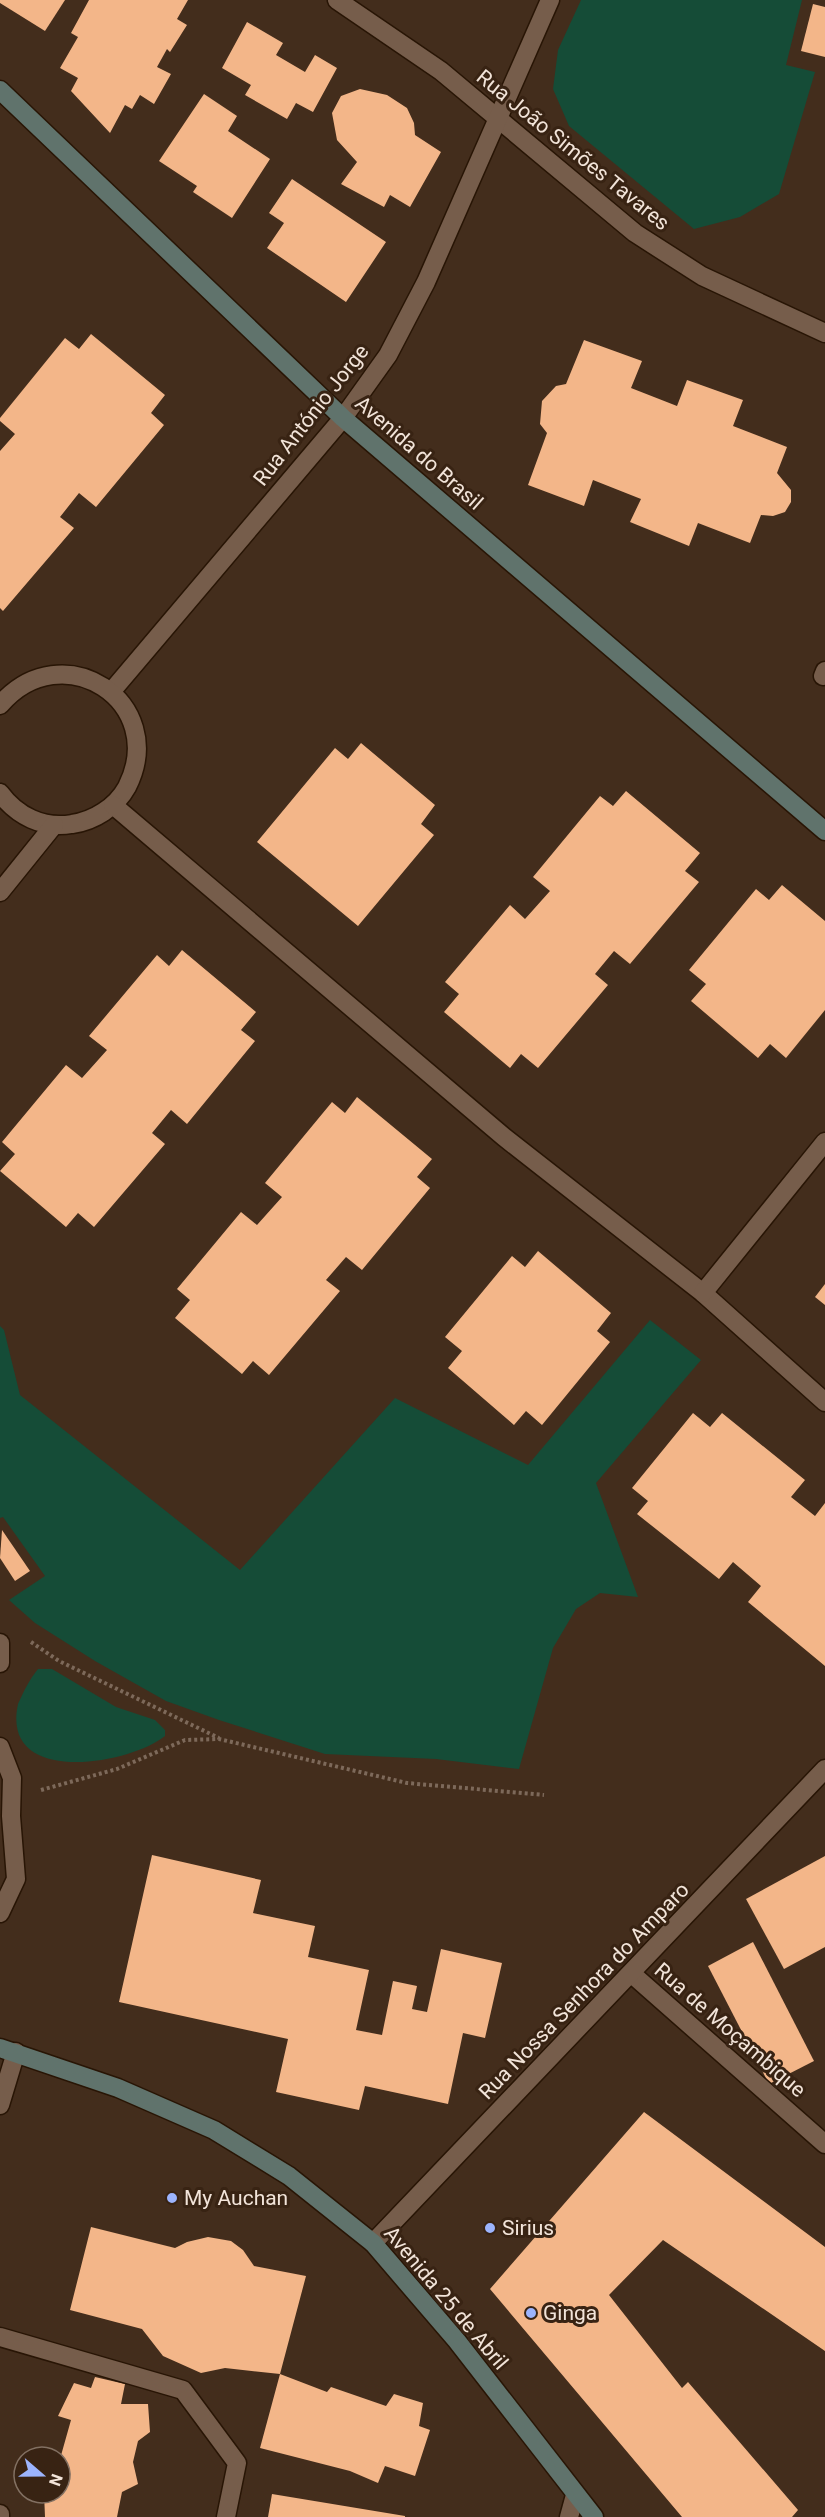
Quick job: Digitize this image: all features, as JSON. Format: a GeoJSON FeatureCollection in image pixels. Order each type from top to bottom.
{"type":"FeatureCollection","features":[{"type":"Feature","properties":{"kind":"street","name":"Rua João Simões Tavares"},"geometry":{"type":"LineString","coordinates":[[337,0],[441,71],[635,233],[702,276],[825,333]]}},
{"type":"Feature","properties":{"kind":"street","name":"Rua António Jorge"},"geometry":{"type":"LineString","coordinates":[[111,692],[343,418],[388,355],[426,282],[550,0]]}},
{"type":"Feature","properties":{"kind":"street","name":"Avenida do Brasil"},"geometry":{"type":"LineString","coordinates":[[0,90],[343,418],[825,831]]}},
{"type":"Feature","properties":{"kind":"street"},"geometry":{"type":"LineString","coordinates":[[0,705],[23,684],[53,674],[84,677],[111,692],[130,717],[137,748],[131,779],[123,794],[113,805],[86,821],[54,825],[24,816],[11,807],[0,793]]}},
{"type":"Feature","properties":{"kind":"street"},"geometry":{"type":"LineString","coordinates":[[113,805],[504,1137],[703,1293],[825,1402]]}},
{"type":"Feature","properties":{"kind":"street"},"geometry":{"type":"LineString","coordinates":[[0,892],[54,825]]}},
{"type":"Feature","properties":{"kind":"street"},"geometry":{"type":"LineString","coordinates":[[703,1293],[825,1142]]}},
{"type":"Feature","properties":{"kind":"street"},"geometry":{"type":"LineString","coordinates":[[0,1643],[0,1663]]}},
{"type":"Feature","properties":{"kind":"street"},"geometry":{"type":"LineString","coordinates":[[0,1747],[12,1778],[11,1799],[16,1879],[0,1913]]}},
{"type":"Feature","properties":{"kind":"street","name":"Rua Nossa Senhora do Amparo"},"geometry":{"type":"LineString","coordinates":[[373,2243],[825,1769]]}},
{"type":"Feature","properties":{"kind":"street","name":"Rua de Moçambique"},"geometry":{"type":"LineString","coordinates":[[632,1974],[825,2144]]}},
{"type":"Feature","properties":{"kind":"street"},"geometry":{"type":"LineString","coordinates":[[0,2105],[8,2050]]}},
{"type":"Feature","properties":{"kind":"street","name":"Avenida 25 de Abril"},"geometry":{"type":"LineString","coordinates":[[8,2050],[118,2088],[214,2130],[289,2176],[373,2243],[456,2341],[594,2517]]}},
{"type":"Feature","properties":{"kind":"street"},"geometry":{"type":"LineString","coordinates":[[0,2337],[183,2390],[237,2463],[226,2517]]}},
{"type":"Feature","properties":{"kind":"street"},"geometry":{"type":"LineString","coordinates":[[569,2517],[575,2495]]}},
{"type":"Feature","properties":{"kind":"path"},"geometry":{"type":"LineString","coordinates":[[24,1637],[59,1661],[219,1739],[407,1783],[544,1795]]}},
{"type":"Feature","properties":{"kind":"path"},"geometry":{"type":"LineString","coordinates":[[11,1799],[117,1769],[185,1740],[219,1739]]}},
{"type":"Feature","properties":{"kind":"green space"},"geometry":{"type":"Polygon","coordinates":[[[581,0],[802,0],[786,65],[815,72],[779,194],[740,217],[694,229],[569,126],[553,89],[558,50],[581,0]]]}},
{"type":"Feature","properties":{"kind":"green space"},"geometry":{"type":"Polygon","coordinates":[[[650,1320],[701,1360],[596,1483],[638,1597],[600,1593],[576,1609],[553,1648],[519,1769],[436,1759],[325,1754],[219,1720],[166,1701],[95,1661],[35,1623],[9,1600],[45,1576],[3,1517],[0,1518],[0,1326],[4,1330],[20,1395],[240,1570],[395,1398],[528,1465],[650,1320]]]}},
{"type":"Feature","properties":{"kind":"green space"},"geometry":{"type":"Polygon","coordinates":[[[38,1669],[52,1669],[116,1707],[155,1720],[165,1730],[165,1736],[148,1746],[124,1755],[98,1761],[71,1762],[47,1758],[28,1748],[18,1730],[18,1704],[29,1681],[38,1669]]]}},
{"type":"Feature","properties":{"kind":"building"},"geometry":{"type":"Polygon","coordinates":[[[0,0],[65,0],[45,31],[0,3],[0,0]]]}},
{"type":"Feature","properties":{"kind":"building"},"geometry":{"type":"Polygon","coordinates":[[[89,0],[188,0],[177,19],[187,25],[170,52],[167,49],[157,67],[171,74],[154,104],[140,95],[132,109],[125,105],[110,133],[71,91],[78,78],[60,68],[78,37],[71,33],[89,0]]]}},
{"type":"Feature","properties":{"kind":"building"},"geometry":{"type":"Polygon","coordinates":[[[813,4],[825,7],[825,57],[801,51],[813,4]]]}},
{"type":"Feature","properties":{"kind":"building"},"geometry":{"type":"Polygon","coordinates":[[[247,22],[283,43],[276,55],[305,72],[315,55],[337,68],[313,112],[296,103],[287,119],[245,95],[251,85],[222,68],[247,22]]]}},
{"type":"Feature","properties":{"kind":"building"},"geometry":{"type":"Polygon","coordinates":[[[360,89],[387,95],[407,108],[414,123],[415,135],[441,152],[410,207],[390,195],[384,207],[341,184],[357,162],[337,140],[332,113],[341,96],[360,89]]]}},
{"type":"Feature","properties":{"kind":"building"},"geometry":{"type":"Polygon","coordinates":[[[204,94],[237,116],[228,131],[270,159],[232,218],[193,192],[197,186],[159,161],[204,94]]]}},
{"type":"Feature","properties":{"kind":"building"},"geometry":{"type":"Polygon","coordinates":[[[292,179],[386,242],[346,302],[267,248],[284,223],[269,213],[292,179]]]}},
{"type":"Feature","properties":{"kind":"building"},"geometry":{"type":"Polygon","coordinates":[[[91,334],[165,395],[151,413],[164,425],[96,507],[79,493],[60,517],[74,528],[3,611],[0,608],[0,451],[15,434],[0,421],[0,418],[65,338],[79,349],[91,334]]]}},
{"type":"Feature","properties":{"kind":"building"},"geometry":{"type":"Polygon","coordinates":[[[584,340],[642,361],[631,388],[677,406],[687,380],[743,400],[733,426],[787,447],[777,473],[791,490],[791,502],[785,512],[773,516],[761,515],[750,543],[698,523],[689,546],[630,522],[641,499],[593,480],[584,506],[528,485],[547,433],[540,424],[542,401],[556,386],[566,384],[584,340]]]}},
{"type":"Feature","properties":{"kind":"building"},"geometry":{"type":"Polygon","coordinates":[[[361,743],[435,805],[421,824],[434,835],[358,926],[257,842],[335,748],[348,759],[361,743]]]}},
{"type":"Feature","properties":{"kind":"building"},"geometry":{"type":"Polygon","coordinates":[[[626,791],[700,853],[685,871],[699,882],[630,964],[614,951],[595,974],[608,985],[538,1068],[521,1054],[510,1068],[444,1012],[459,994],[445,982],[510,905],[525,919],[550,891],[533,877],[600,796],[613,806],[626,791]]]}},
{"type":"Feature","properties":{"kind":"building"},"geometry":{"type":"Polygon","coordinates":[[[782,885],[825,921],[825,1010],[786,1058],[770,1044],[758,1058],[691,1001],[706,984],[689,970],[756,889],[769,900],[782,885]]]}},
{"type":"Feature","properties":{"kind":"building"},"geometry":{"type":"Polygon","coordinates":[[[182,950],[256,1012],[241,1030],[255,1041],[187,1124],[171,1110],[152,1133],[165,1144],[94,1227],[78,1213],[66,1227],[0,1171],[15,1154],[2,1142],[66,1065],[82,1078],[107,1050],[89,1036],[157,955],[169,966],[182,950]]]}},
{"type":"Feature","properties":{"kind":"building"},"geometry":{"type":"Polygon","coordinates":[[[357,1097],[432,1159],[417,1177],[430,1188],[362,1270],[346,1257],[326,1280],[340,1291],[269,1375],[253,1361],[242,1374],[175,1318],[190,1300],[177,1289],[241,1212],[257,1225],[282,1197],[265,1183],[332,1102],[345,1113],[357,1097]]]}},
{"type":"Feature","properties":{"kind":"building"},"geometry":{"type":"Polygon","coordinates":[[[538,1251],[611,1313],[597,1331],[610,1342],[542,1425],[526,1411],[514,1425],[448,1368],[462,1351],[445,1337],[512,1256],[525,1267],[538,1251]]]}},
{"type":"Feature","properties":{"kind":"building"},"geometry":{"type":"Polygon","coordinates":[[[825,1284],[825,1305],[815,1297],[825,1284]]]}},
{"type":"Feature","properties":{"kind":"building"},"geometry":{"type":"Polygon","coordinates":[[[693,1413],[710,1427],[722,1413],[805,1480],[791,1497],[815,1516],[825,1503],[825,1666],[748,1602],[761,1586],[733,1562],[719,1579],[637,1514],[648,1501],[632,1488],[693,1413]]]}},
{"type":"Feature","properties":{"kind":"building"},"geometry":{"type":"Polygon","coordinates":[[[2,1530],[30,1571],[15,1581],[0,1558],[2,1530]]]}},
{"type":"Feature","properties":{"kind":"building"},"geometry":{"type":"Polygon","coordinates":[[[152,1855],[261,1880],[253,1913],[315,1926],[308,1957],[369,1970],[356,2030],[382,2035],[393,1981],[417,1986],[412,2009],[427,2012],[441,1949],[502,1963],[485,2038],[463,2033],[448,2104],[365,2086],[359,2110],[276,2092],[288,2039],[119,2002],[152,1855]]]}},
{"type":"Feature","properties":{"kind":"building"},"geometry":{"type":"Polygon","coordinates":[[[825,1856],[825,1947],[784,1969],[746,1899],[825,1856]]]}},
{"type":"Feature","properties":{"kind":"building"},"geometry":{"type":"Polygon","coordinates":[[[753,1942],[814,2061],[769,2084],[708,1966],[753,1942]]]}},
{"type":"Feature","properties":{"kind":"building"},"geometry":{"type":"Polygon","coordinates":[[[644,2112],[825,2247],[825,2351],[663,2240],[609,2295],[682,2388],[688,2382],[798,2510],[792,2517],[682,2517],[490,2289],[644,2112]]]}},
{"type":"Feature","properties":{"kind":"building"},"geometry":{"type":"Polygon","coordinates":[[[91,2227],[175,2248],[187,2242],[208,2237],[231,2241],[243,2250],[254,2266],[306,2276],[280,2374],[225,2368],[201,2373],[163,2356],[142,2329],[70,2310],[91,2227]]]}},
{"type":"Feature","properties":{"kind":"building"},"geometry":{"type":"Polygon","coordinates":[[[280,2374],[327,2392],[331,2387],[386,2406],[394,2394],[423,2403],[419,2426],[430,2430],[415,2476],[385,2466],[378,2483],[350,2471],[260,2448],[280,2374]]]}},
{"type":"Feature","properties":{"kind":"building"},"geometry":{"type":"Polygon","coordinates":[[[95,2377],[125,2384],[121,2404],[148,2404],[150,2432],[138,2441],[133,2462],[138,2484],[122,2492],[117,2517],[45,2517],[44,2505],[72,2505],[72,2445],[64,2445],[71,2420],[58,2416],[74,2383],[91,2388],[95,2377]]]}},
{"type":"Feature","properties":{"kind":"building"},"geometry":{"type":"Polygon","coordinates":[[[272,2494],[405,2516],[405,2517],[268,2517],[272,2494]]]}},
{"type":"Feature","properties":{"kind":"place","name":"My Auchan"},"geometry":{"type":"Point","coordinates":[172,2198]}},
{"type":"Feature","properties":{"kind":"place","name":"Sirius"},"geometry":{"type":"Point","coordinates":[490,2228]}},
{"type":"Feature","properties":{"kind":"place","name":"Ginga"},"geometry":{"type":"Point","coordinates":[531,2313]}}]}
